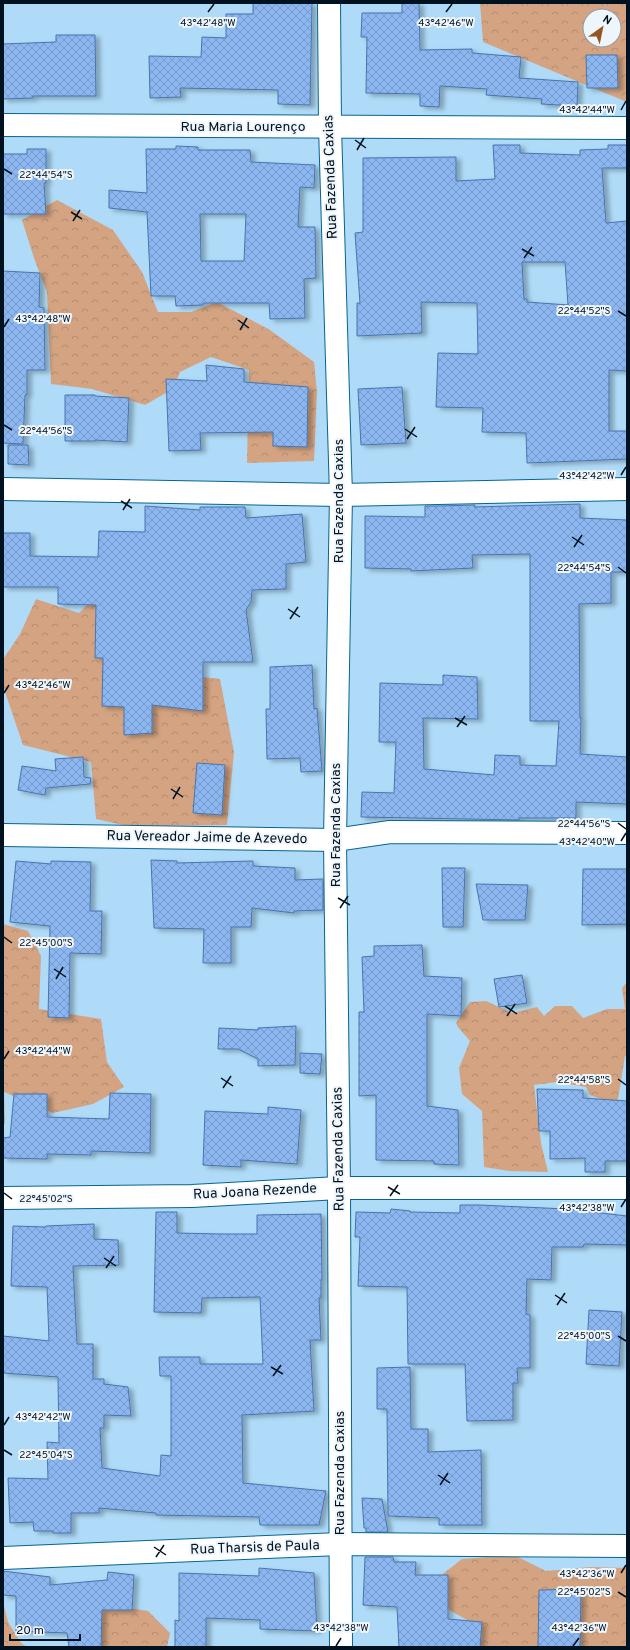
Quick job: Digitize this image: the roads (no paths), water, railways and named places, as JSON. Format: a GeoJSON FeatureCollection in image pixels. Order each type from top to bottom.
{"type":"FeatureCollection","features":[{"type":"Feature","properties":{"kind":"street","name":"Rua Fazenda Caxias"},"geometry":{"type":"LineString","coordinates":[[329,3],[330,127],[340,495],[335,840],[339,1188],[341,1647]]}},
{"type":"Feature","properties":{"kind":"street","name":"Rua Maria Lourenço"},"geometry":{"type":"LineString","coordinates":[[3,125],[627,128]]}},
{"type":"Feature","properties":{"kind":"street"},"geometry":{"type":"LineString","coordinates":[[3,489],[340,495],[627,489]]}},
{"type":"Feature","properties":{"kind":"street","name":"Rua Vereador Jaime de Azevedo"},"geometry":{"type":"LineString","coordinates":[[3,835],[335,840],[390,832],[627,833]]}},
{"type":"Feature","properties":{"kind":"street","name":"Rua Joana Rezende"},"geometry":{"type":"LineString","coordinates":[[3,1198],[192,1196],[339,1188],[627,1188]]}},
{"type":"Feature","properties":{"kind":"street","name":"Rua Tharsis de Paula"},"geometry":{"type":"LineString","coordinates":[[3,1558],[340,1544],[627,1546]]}}]}
